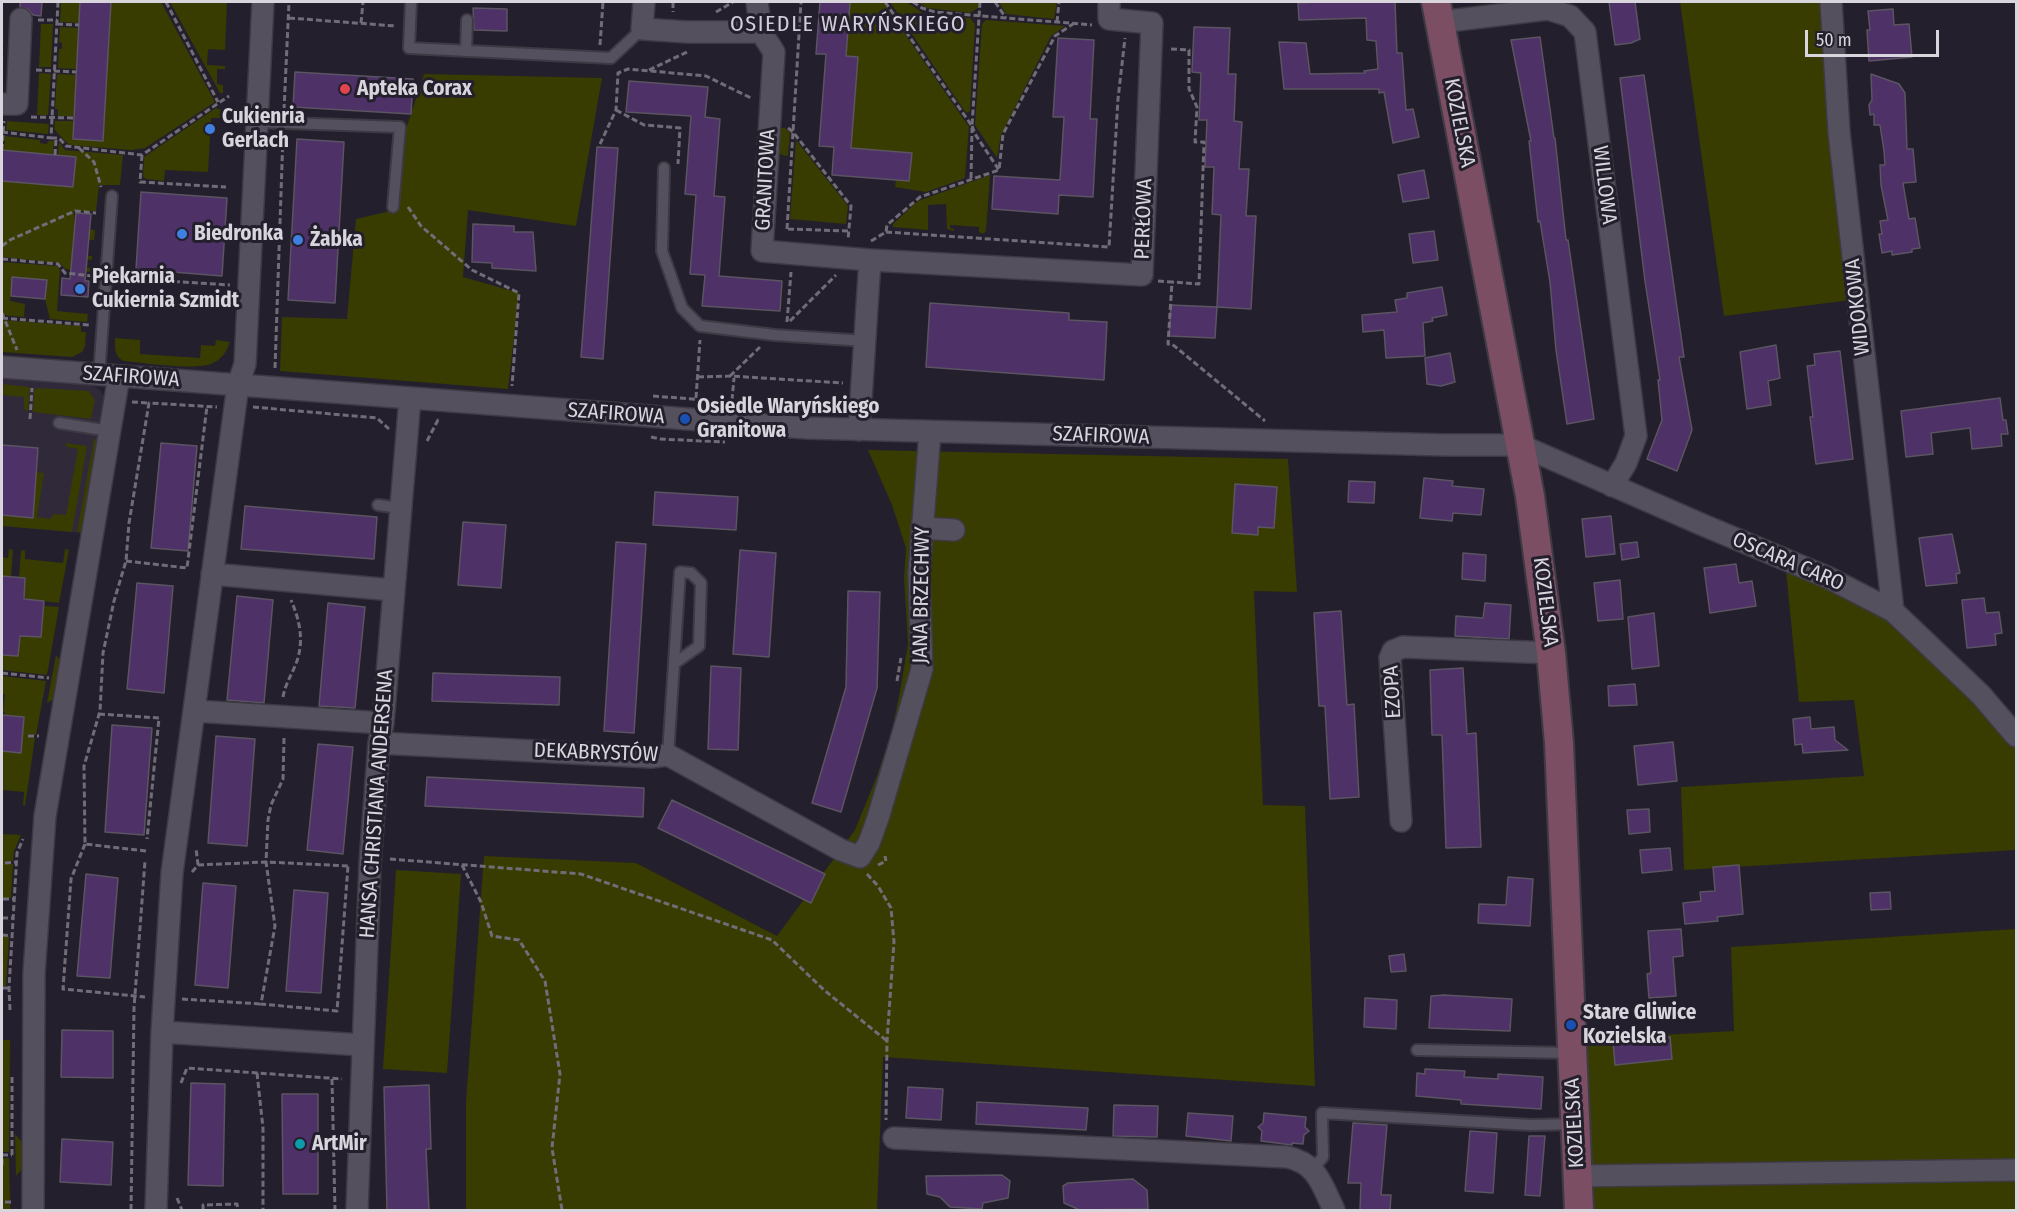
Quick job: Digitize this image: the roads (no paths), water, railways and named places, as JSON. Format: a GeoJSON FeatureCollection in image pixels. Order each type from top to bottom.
{"type":"FeatureCollection","features":[{"type":"Feature","properties":{"kind":"street"},"geometry":{"type":"LineString","coordinates":[[156,1210],[162,1032],[172,873],[212,574],[230,495],[238,385],[245,364],[263,2]]}},
{"type":"Feature","properties":{"kind":"street"},"geometry":{"type":"LineString","coordinates":[[644,2],[642,29],[687,32],[761,32]]}},
{"type":"Feature","properties":{"kind":"street","name":"GRANITOWA"},"geometry":{"type":"LineString","coordinates":[[757,2],[761,32],[774,52],[762,251],[869,251]]}},
{"type":"Feature","properties":{"kind":"street","name":"PERŁOWA"},"geometry":{"type":"LineString","coordinates":[[869,251],[1142,275],[1152,23],[1109,19],[1109,2]]}},
{"type":"Feature","properties":{"kind":"street","name":"WIDOKOWA"},"geometry":{"type":"LineString","coordinates":[[1831,2],[1839,132],[1893,611]]}},
{"type":"Feature","properties":{"kind":"street","name":"WILLOWA"},"geometry":{"type":"LineString","coordinates":[[1438,12],[1548,9],[1570,16],[1584,32],[1636,436],[1626,464],[1612,486]]}},
{"type":"Feature","properties":{"kind":"street","name":"KOZIELSKA"},"geometry":{"type":"LineString","coordinates":[[1438,12],[1520,445],[1542,574],[1559,755],[1579,1210]]}},
{"type":"Feature","properties":{"kind":"street"},"geometry":{"type":"LineString","coordinates":[[2,104],[17,104],[21,19]]}},
{"type":"Feature","properties":{"kind":"street"},"geometry":{"type":"LineString","coordinates":[[859,430],[866,341],[869,251]]}},
{"type":"Feature","properties":{"kind":"street","name":"SZAFIROWA"},"geometry":{"type":"LineString","coordinates":[[2,367],[859,430],[1520,445]]}},
{"type":"Feature","properties":{"kind":"street"},"geometry":{"type":"LineString","coordinates":[[33,1210],[34,973],[45,816],[110,431],[109,375]]}},
{"type":"Feature","properties":{"kind":"street","name":"HANSA CHRISTIANA ANDERSENA"},"geometry":{"type":"LineString","coordinates":[[357,1210],[370,864],[410,398]]}},
{"type":"Feature","properties":{"kind":"street","name":"JANA BRZECHWY"},"geometry":{"type":"LineString","coordinates":[[860,857],[869,843],[878,818],[922,669],[919,573],[930,432]]}},
{"type":"Feature","properties":{"kind":"street","name":"OSCARA CARO"},"geometry":{"type":"LineString","coordinates":[[1520,445],[1827,577],[1893,611],[1981,695],[2016,736]]}},
{"type":"Feature","properties":{"kind":"street"},"geometry":{"type":"LineString","coordinates":[[922,528],[954,530]]}},
{"type":"Feature","properties":{"kind":"street"},"geometry":{"type":"LineString","coordinates":[[212,574],[393,590]]}},
{"type":"Feature","properties":{"kind":"street","name":"EZOPA"},"geometry":{"type":"LineString","coordinates":[[1401,821],[1390,658],[1393,651],[1403,646],[1551,653]]}},
{"type":"Feature","properties":{"kind":"street","name":"DEKABRYSTÓW"},"geometry":{"type":"LineString","coordinates":[[195,711],[381,733],[651,757],[669,755],[831,844],[860,857]]}},
{"type":"Feature","properties":{"kind":"street"},"geometry":{"type":"LineString","coordinates":[[162,1032],[362,1045]]}},
{"type":"Feature","properties":{"kind":"street"},"geometry":{"type":"LineString","coordinates":[[894,1138],[1287,1157],[1300,1160],[1312,1170],[1334,1210]]}},
{"type":"Feature","properties":{"kind":"street"},"geometry":{"type":"LineString","coordinates":[[1578,1176],[2016,1170]]}},
{"type":"Feature","properties":{"kind":"lane"},"geometry":{"type":"LineString","coordinates":[[411,2],[409,48],[611,58],[642,29]]}},
{"type":"Feature","properties":{"kind":"lane"},"geometry":{"type":"LineString","coordinates":[[466,51],[467,20]]}},
{"type":"Feature","properties":{"kind":"lane"},"geometry":{"type":"LineString","coordinates":[[258,122],[400,127],[393,207]]}},
{"type":"Feature","properties":{"kind":"lane"},"geometry":{"type":"LineString","coordinates":[[664,168],[662,251],[682,308],[700,326],[775,335],[866,341]]}},
{"type":"Feature","properties":{"kind":"lane"},"geometry":{"type":"LineString","coordinates":[[109,375],[106,278],[112,196]]}},
{"type":"Feature","properties":{"kind":"lane"},"geometry":{"type":"LineString","coordinates":[[59,423],[110,431]]}},
{"type":"Feature","properties":{"kind":"lane"},"geometry":{"type":"LineString","coordinates":[[378,505],[400,508]]}},
{"type":"Feature","properties":{"kind":"lane"},"geometry":{"type":"LineString","coordinates":[[669,755],[680,572],[691,573],[701,583],[699,646],[675,663]]}},
{"type":"Feature","properties":{"kind":"lane"},"geometry":{"type":"LineString","coordinates":[[1416,1050],[1572,1053]]}},
{"type":"Feature","properties":{"kind":"lane"},"geometry":{"type":"LineString","coordinates":[[1312,1170],[1323,1157],[1322,1113],[1531,1125],[1575,1124]]}},
{"type":"Feature","properties":{"kind":"place","name":"Apteka Corax"},"geometry":{"type":"Point","coordinates":[345,89]}},
{"type":"Feature","properties":{"kind":"place","name":"Cukienria Gerlach"},"geometry":{"type":"Point","coordinates":[210,129]}},
{"type":"Feature","properties":{"kind":"place","name":"Biedronka"},"geometry":{"type":"Point","coordinates":[182,234]}},
{"type":"Feature","properties":{"kind":"place","name":"Żabka"},"geometry":{"type":"Point","coordinates":[298,240]}},
{"type":"Feature","properties":{"kind":"place","name":"Piekarnia Cukiernia Szmidt"},"geometry":{"type":"Point","coordinates":[80,289]}},
{"type":"Feature","properties":{"kind":"place","name":"Osiedle Waryńskiego Granitowa"},"geometry":{"type":"Point","coordinates":[685,419]}},
{"type":"Feature","properties":{"kind":"place","name":"Stare Gliwice Kozielska"},"geometry":{"type":"Point","coordinates":[1571,1025]}},
{"type":"Feature","properties":{"kind":"place","name":"ArtMir"},"geometry":{"type":"Point","coordinates":[300,1144]}},
{"type":"Feature","properties":{"kind":"district","name":"OSIEDLE WARYŃSKIEGO"},"geometry":{"type":"Point","coordinates":[848,25]}}]}
